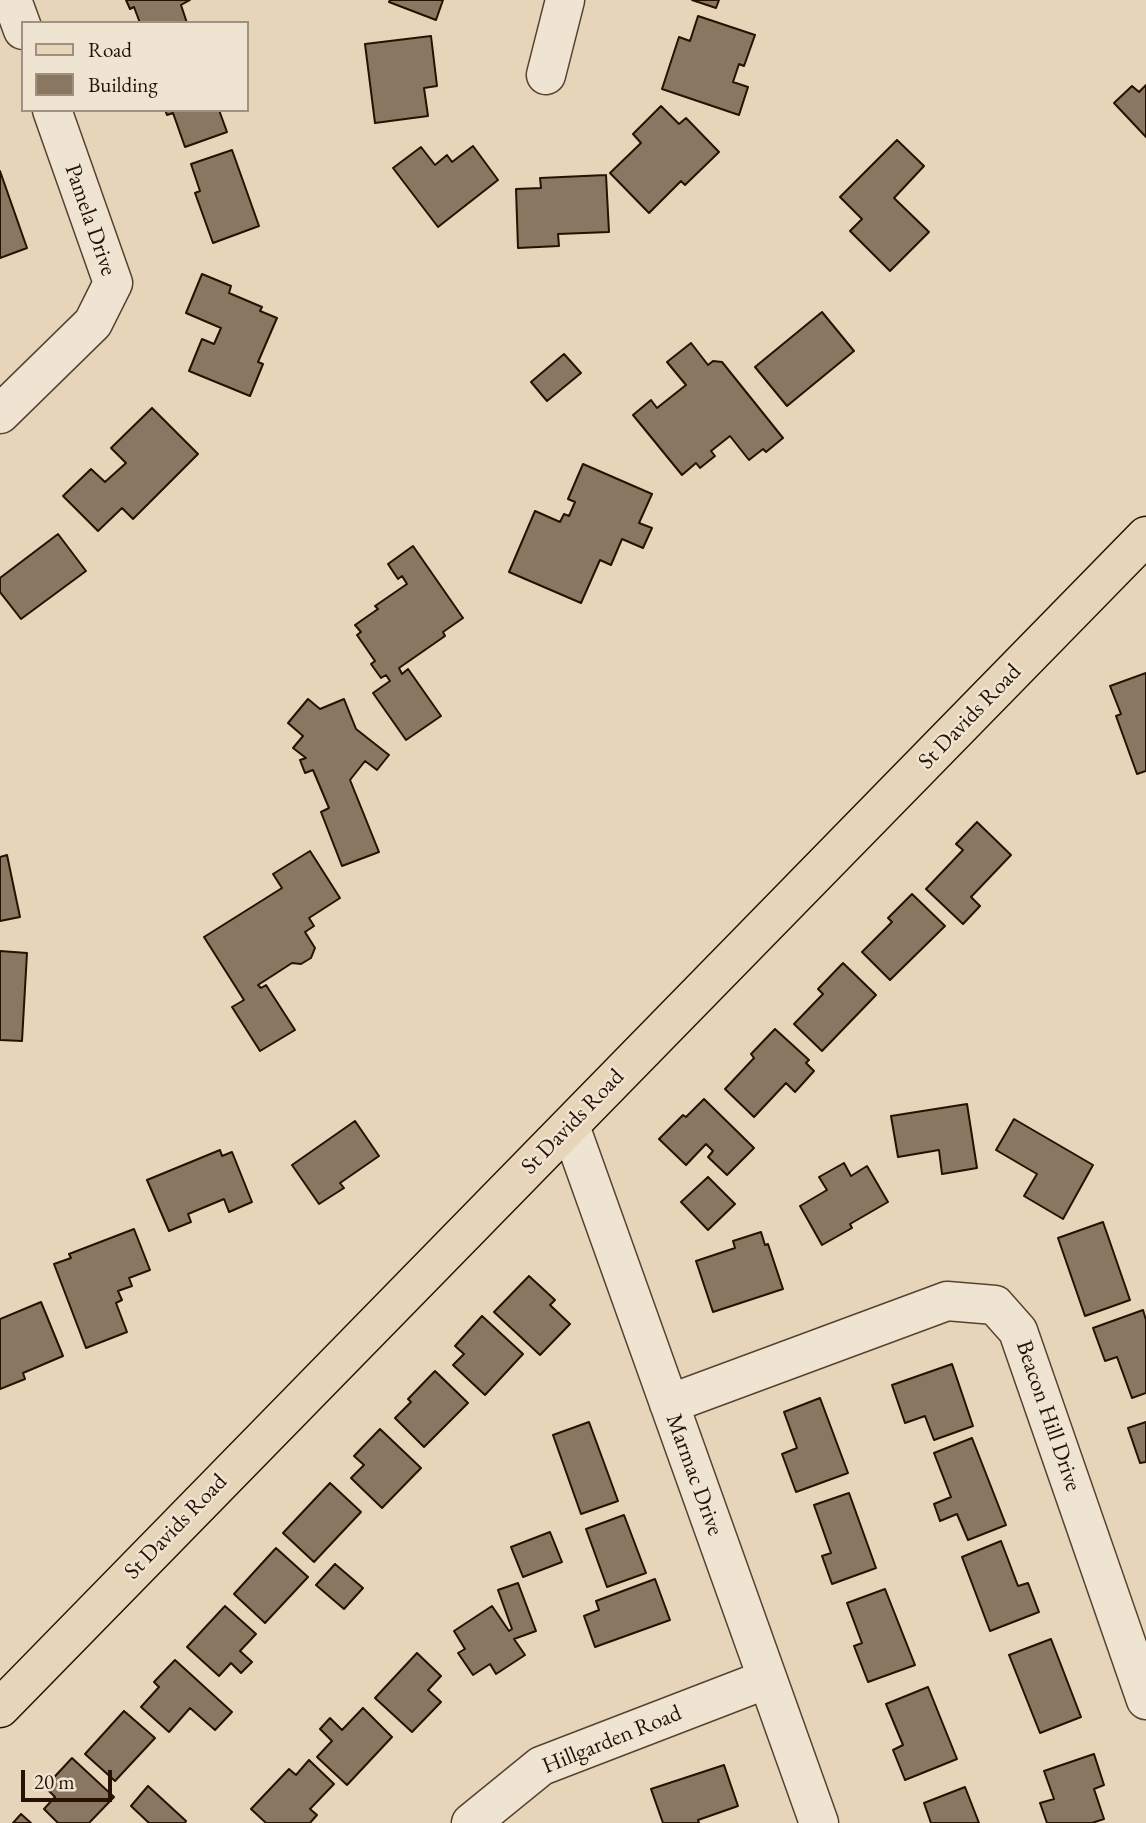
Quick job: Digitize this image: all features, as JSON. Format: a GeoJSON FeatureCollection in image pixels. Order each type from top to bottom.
{"type":"FeatureCollection","features":[{"type":"Feature","properties":{"kind":"main road","name":"St Davids Road"},"geometry":{"type":"LineString","coordinates":[[0,1708],[570,1126],[1142,548]]}},
{"type":"Feature","properties":{"kind":"street"},"geometry":{"type":"LineString","coordinates":[[12,0],[21,25]]}},
{"type":"Feature","properties":{"kind":"street"},"geometry":{"type":"LineString","coordinates":[[546,75],[565,0]]}},
{"type":"Feature","properties":{"kind":"street","name":"Pamela Drive"},"geometry":{"type":"LineString","coordinates":[[0,414],[93,323],[113,283],[53,112]]}},
{"type":"Feature","properties":{"kind":"street","name":"Marmac Drive"},"geometry":{"type":"LineString","coordinates":[[570,1126],[819,1823]]}},
{"type":"Feature","properties":{"kind":"street","name":"Beacon Hill Drive"},"geometry":{"type":"LineString","coordinates":[[669,1405],[947,1301],[995,1305],[1018,1331],[1146,1700]]}},
{"type":"Feature","properties":{"kind":"street","name":"Hillgarden Road"},"geometry":{"type":"LineString","coordinates":[[471,1823],[541,1766],[767,1679]]}},
{"type":"Feature","properties":{"kind":"building"},"geometry":{"type":"Polygon","coordinates":[[[126,0],[190,0],[181,5],[186,21],[139,21],[134,7],[130,9],[126,0]]]}},
{"type":"Feature","properties":{"kind":"building"},"geometry":{"type":"Polygon","coordinates":[[[443,0],[436,20],[389,2],[443,0]]]}},
{"type":"Feature","properties":{"kind":"building"},"geometry":{"type":"Polygon","coordinates":[[[692,0],[719,0],[716,8],[692,0]]]}},
{"type":"Feature","properties":{"kind":"building"},"geometry":{"type":"Polygon","coordinates":[[[698,16],[755,35],[744,66],[739,64],[733,82],[748,87],[739,115],[662,89],[679,37],[690,41],[698,16]]]}},
{"type":"Feature","properties":{"kind":"building"},"geometry":{"type":"Polygon","coordinates":[[[431,36],[437,86],[424,88],[428,116],[375,123],[365,44],[431,36]]]}},
{"type":"Feature","properties":{"kind":"building"},"geometry":{"type":"Polygon","coordinates":[[[1146,85],[1146,137],[1114,103],[1132,86],[1139,92],[1146,85]]]}},
{"type":"Feature","properties":{"kind":"building"},"geometry":{"type":"Polygon","coordinates":[[[661,106],[679,124],[686,118],[719,152],[685,185],[681,181],[649,213],[610,173],[641,143],[633,134],[661,106]]]}},
{"type":"Feature","properties":{"kind":"building"},"geometry":{"type":"Polygon","coordinates":[[[166,112],[220,112],[227,132],[185,147],[173,113],[167,115],[166,112]]]}},
{"type":"Feature","properties":{"kind":"building"},"geometry":{"type":"Polygon","coordinates":[[[897,140],[924,166],[894,198],[929,232],[890,271],[850,231],[862,219],[840,197],[897,140]]]}},
{"type":"Feature","properties":{"kind":"building"},"geometry":{"type":"Polygon","coordinates":[[[473,146],[498,180],[438,227],[393,168],[421,147],[435,165],[447,155],[452,162],[473,146]]]}},
{"type":"Feature","properties":{"kind":"building"},"geometry":{"type":"Polygon","coordinates":[[[232,150],[259,226],[213,243],[195,193],[200,191],[191,164],[232,150]]]}},
{"type":"Feature","properties":{"kind":"building"},"geometry":{"type":"Polygon","coordinates":[[[0,171],[27,248],[0,258],[0,171]]]}},
{"type":"Feature","properties":{"kind":"building"},"geometry":{"type":"Polygon","coordinates":[[[606,175],[609,232],[558,234],[559,246],[518,248],[516,189],[541,188],[540,178],[606,175]]]}},
{"type":"Feature","properties":{"kind":"building"},"geometry":{"type":"Polygon","coordinates":[[[202,274],[231,286],[229,293],[262,307],[260,311],[277,318],[258,362],[263,364],[250,396],[189,371],[202,339],[214,344],[221,328],[186,313],[202,274]]]}},
{"type":"Feature","properties":{"kind":"building"},"geometry":{"type":"Polygon","coordinates":[[[822,312],[854,351],[787,406],[755,367],[822,312]]]}},
{"type":"Feature","properties":{"kind":"building"},"geometry":{"type":"Polygon","coordinates":[[[691,343],[708,365],[713,361],[722,362],[783,438],[766,452],[763,449],[749,460],[730,436],[711,451],[715,456],[700,468],[696,463],[682,475],[633,415],[651,400],[657,408],[686,385],[667,362],[691,343]]]}},
{"type":"Feature","properties":{"kind":"building"},"geometry":{"type":"Polygon","coordinates":[[[564,354],[581,373],[547,401],[531,382],[564,354]]]}},
{"type":"Feature","properties":{"kind":"building"},"geometry":{"type":"Polygon","coordinates":[[[152,408],[198,454],[133,519],[122,508],[98,531],[63,496],[91,469],[105,482],[126,463],[111,448],[152,408]]]}},
{"type":"Feature","properties":{"kind":"building"},"geometry":{"type":"Polygon","coordinates":[[[583,464],[652,494],[639,523],[652,528],[643,548],[622,539],[611,565],[600,560],[581,603],[509,572],[535,511],[560,522],[564,514],[569,516],[575,502],[568,499],[583,464]]]}},
{"type":"Feature","properties":{"kind":"building"},"geometry":{"type":"Polygon","coordinates":[[[58,534],[86,571],[21,619],[0,592],[0,578],[58,534]]]}},
{"type":"Feature","properties":{"kind":"building"},"geometry":{"type":"Polygon","coordinates":[[[413,546],[463,618],[443,632],[445,636],[399,668],[402,674],[408,669],[441,716],[406,740],[373,693],[390,681],[386,675],[381,678],[371,664],[375,661],[357,635],[361,632],[355,625],[378,609],[375,606],[407,584],[402,576],[398,579],[388,564],[413,546]]]}},
{"type":"Feature","properties":{"kind":"building"},"geometry":{"type":"Polygon","coordinates":[[[1146,673],[1146,771],[1137,774],[1116,716],[1121,714],[1110,686],[1146,673]]]}},
{"type":"Feature","properties":{"kind":"building"},"geometry":{"type":"Polygon","coordinates":[[[308,699],[320,709],[344,699],[356,729],[389,755],[377,770],[365,761],[350,780],[379,852],[342,866],[321,812],[329,808],[313,770],[305,773],[300,760],[306,758],[293,748],[303,736],[288,723],[308,699]]]}},
{"type":"Feature","properties":{"kind":"building"},"geometry":{"type":"Polygon","coordinates":[[[977,822],[1011,855],[971,897],[980,906],[963,924],[926,889],[963,850],[956,844],[977,822]]]}},
{"type":"Feature","properties":{"kind":"building"},"geometry":{"type":"Polygon","coordinates":[[[310,851],[340,898],[309,918],[314,926],[305,932],[315,948],[311,958],[301,964],[292,963],[258,985],[261,988],[266,985],[295,1030],[260,1051],[232,1007],[244,1000],[204,937],[282,888],[273,874],[310,851]]]}},
{"type":"Feature","properties":{"kind":"building"},"geometry":{"type":"Polygon","coordinates":[[[7,855],[20,917],[0,921],[0,857],[7,855]]]}},
{"type":"Feature","properties":{"kind":"building"},"geometry":{"type":"Polygon","coordinates":[[[912,894],[945,926],[890,980],[862,952],[892,922],[888,918],[912,894]]]}},
{"type":"Feature","properties":{"kind":"building"},"geometry":{"type":"Polygon","coordinates":[[[0,951],[27,953],[22,1041],[0,1040],[0,951]]]}},
{"type":"Feature","properties":{"kind":"building"},"geometry":{"type":"Polygon","coordinates":[[[843,963],[876,995],[822,1051],[794,1024],[823,994],[818,989],[843,963]]]}},
{"type":"Feature","properties":{"kind":"building"},"geometry":{"type":"Polygon","coordinates":[[[775,1029],[809,1060],[806,1063],[814,1071],[795,1092],[786,1083],[754,1117],[725,1089],[754,1058],[751,1054],[775,1029]]]}},
{"type":"Feature","properties":{"kind":"building"},"geometry":{"type":"Polygon","coordinates":[[[704,1099],[754,1148],[727,1175],[708,1157],[713,1151],[706,1144],[686,1165],[659,1139],[704,1099]]]}},
{"type":"Feature","properties":{"kind":"building"},"geometry":{"type":"Polygon","coordinates":[[[967,1104],[977,1168],[942,1174],[939,1150],[898,1157],[891,1116],[967,1104]]]}},
{"type":"Feature","properties":{"kind":"building"},"geometry":{"type":"Polygon","coordinates":[[[1014,1119],[1093,1165],[1063,1219],[1024,1196],[1037,1174],[996,1150],[1014,1119]]]}},
{"type":"Feature","properties":{"kind":"building"},"geometry":{"type":"Polygon","coordinates":[[[355,1121],[379,1156],[340,1183],[344,1188],[319,1204],[292,1165],[355,1121]]]}},
{"type":"Feature","properties":{"kind":"building"},"geometry":{"type":"Polygon","coordinates":[[[220,1150],[222,1156],[232,1152],[252,1202],[229,1212],[224,1199],[188,1214],[191,1222],[169,1231],[147,1180],[220,1150]]]}},
{"type":"Feature","properties":{"kind":"building"},"geometry":{"type":"Polygon","coordinates":[[[844,1163],[851,1176],[867,1166],[888,1202],[850,1224],[852,1228],[822,1245],[800,1206],[827,1190],[819,1177],[844,1163]]]}},
{"type":"Feature","properties":{"kind":"building"},"geometry":{"type":"Polygon","coordinates":[[[708,1177],[735,1204],[708,1230],[681,1202],[708,1177]]]}},
{"type":"Feature","properties":{"kind":"building"},"geometry":{"type":"Polygon","coordinates":[[[1103,1222],[1130,1300],[1085,1316],[1058,1238],[1103,1222]]]}},
{"type":"Feature","properties":{"kind":"building"},"geometry":{"type":"Polygon","coordinates":[[[134,1229],[150,1270],[129,1278],[132,1286],[118,1291],[122,1300],[116,1303],[127,1332],[86,1348],[54,1264],[71,1258],[69,1254],[134,1229]]]}},
{"type":"Feature","properties":{"kind":"building"},"geometry":{"type":"Polygon","coordinates":[[[761,1232],[765,1245],[768,1244],[783,1289],[713,1312],[696,1261],[735,1248],[733,1241],[761,1232]]]}},
{"type":"Feature","properties":{"kind":"building"},"geometry":{"type":"Polygon","coordinates":[[[529,1276],[555,1300],[550,1305],[570,1324],[540,1355],[494,1312],[529,1276]]]}},
{"type":"Feature","properties":{"kind":"building"},"geometry":{"type":"Polygon","coordinates":[[[41,1302],[63,1356],[23,1373],[25,1379],[0,1389],[0,1319],[41,1302]]]}},
{"type":"Feature","properties":{"kind":"building"},"geometry":{"type":"Polygon","coordinates":[[[1143,1310],[1146,1320],[1146,1393],[1132,1398],[1117,1357],[1105,1361],[1093,1328],[1143,1310]]]}},
{"type":"Feature","properties":{"kind":"building"},"geometry":{"type":"Polygon","coordinates":[[[482,1316],[523,1354],[485,1395],[453,1365],[464,1354],[455,1346],[482,1316]]]}},
{"type":"Feature","properties":{"kind":"building"},"geometry":{"type":"Polygon","coordinates":[[[952,1364],[973,1426],[934,1440],[925,1416],[905,1423],[892,1385],[952,1364]]]}},
{"type":"Feature","properties":{"kind":"building"},"geometry":{"type":"Polygon","coordinates":[[[435,1371],[468,1403],[424,1447],[395,1418],[411,1402],[408,1399],[435,1371]]]}},
{"type":"Feature","properties":{"kind":"building"},"geometry":{"type":"Polygon","coordinates":[[[820,1398],[848,1473],[796,1492],[782,1454],[797,1448],[784,1412],[820,1398]]]}},
{"type":"Feature","properties":{"kind":"building"},"geometry":{"type":"Polygon","coordinates":[[[589,1422],[618,1501],[581,1514],[553,1435],[589,1422]]]}},
{"type":"Feature","properties":{"kind":"building"},"geometry":{"type":"Polygon","coordinates":[[[1146,1422],[1146,1462],[1140,1463],[1128,1428],[1146,1422]]]}},
{"type":"Feature","properties":{"kind":"building"},"geometry":{"type":"Polygon","coordinates":[[[380,1429],[421,1468],[382,1508],[351,1478],[364,1465],[354,1456],[380,1429]]]}},
{"type":"Feature","properties":{"kind":"building"},"geometry":{"type":"Polygon","coordinates":[[[972,1438],[1006,1525],[968,1540],[957,1514],[940,1521],[934,1504],[951,1497],[934,1453],[972,1438]]]}},
{"type":"Feature","properties":{"kind":"building"},"geometry":{"type":"Polygon","coordinates":[[[330,1483],[361,1512],[314,1562],[283,1533],[330,1483]]]}},
{"type":"Feature","properties":{"kind":"building"},"geometry":{"type":"Polygon","coordinates":[[[849,1493],[876,1568],[832,1584],[822,1556],[831,1553],[814,1505],[849,1493]]]}},
{"type":"Feature","properties":{"kind":"building"},"geometry":{"type":"Polygon","coordinates":[[[624,1515],[646,1573],[607,1587],[586,1529],[624,1515]]]}},
{"type":"Feature","properties":{"kind":"building"},"geometry":{"type":"Polygon","coordinates":[[[550,1532],[562,1562],[523,1577],[511,1547],[550,1532]]]}},
{"type":"Feature","properties":{"kind":"building"},"geometry":{"type":"Polygon","coordinates":[[[1001,1541],[1018,1586],[1028,1583],[1039,1612],[990,1631],[962,1557],[1001,1541]]]}},
{"type":"Feature","properties":{"kind":"building"},"geometry":{"type":"Polygon","coordinates":[[[276,1548],[308,1577],[265,1623],[234,1594],[276,1548]]]}},
{"type":"Feature","properties":{"kind":"building"},"geometry":{"type":"Polygon","coordinates":[[[335,1564],[363,1588],[344,1609],[316,1585],[335,1564]]]}},
{"type":"Feature","properties":{"kind":"building"},"geometry":{"type":"Polygon","coordinates":[[[655,1579],[670,1620],[595,1647],[584,1616],[599,1610],[596,1601],[655,1579]]]}},
{"type":"Feature","properties":{"kind":"building"},"geometry":{"type":"Polygon","coordinates":[[[518,1583],[536,1631],[514,1639],[525,1655],[496,1674],[490,1664],[473,1675],[458,1653],[465,1649],[454,1631],[492,1606],[509,1631],[512,1629],[498,1590],[518,1583]]]}},
{"type":"Feature","properties":{"kind":"building"},"geometry":{"type":"Polygon","coordinates":[[[885,1589],[915,1665],[868,1682],[854,1646],[862,1643],[847,1603],[885,1589]]]}},
{"type":"Feature","properties":{"kind":"building"},"geometry":{"type":"Polygon","coordinates":[[[225,1606],[256,1634],[240,1651],[252,1662],[241,1673],[231,1663],[219,1676],[187,1647],[225,1606]]]}},
{"type":"Feature","properties":{"kind":"building"},"geometry":{"type":"Polygon","coordinates":[[[1051,1639],[1081,1717],[1040,1733],[1009,1655],[1051,1639]]]}},
{"type":"Feature","properties":{"kind":"building"},"geometry":{"type":"Polygon","coordinates":[[[417,1653],[441,1676],[428,1690],[441,1702],[412,1732],[375,1698],[417,1653]]]}},
{"type":"Feature","properties":{"kind":"building"},"geometry":{"type":"Polygon","coordinates":[[[175,1660],[232,1712],[215,1730],[190,1708],[169,1732],[141,1707],[159,1687],[154,1682],[175,1660]]]}},
{"type":"Feature","properties":{"kind":"building"},"geometry":{"type":"Polygon","coordinates":[[[928,1687],[957,1759],[905,1780],[893,1750],[903,1745],[886,1704],[928,1687]]]}},
{"type":"Feature","properties":{"kind":"building"},"geometry":{"type":"Polygon","coordinates":[[[363,1708],[392,1737],[347,1785],[317,1757],[332,1741],[320,1729],[330,1718],[342,1730],[363,1708]]]}},
{"type":"Feature","properties":{"kind":"building"},"geometry":{"type":"Polygon","coordinates":[[[124,1711],[155,1738],[115,1781],[85,1754],[124,1711]]]}},
{"type":"Feature","properties":{"kind":"building"},"geometry":{"type":"Polygon","coordinates":[[[1094,1754],[1104,1785],[1094,1789],[1104,1819],[1092,1823],[1047,1823],[1040,1803],[1054,1799],[1044,1771],[1094,1754]]]}},
{"type":"Feature","properties":{"kind":"building"},"geometry":{"type":"Polygon","coordinates":[[[72,1758],[114,1797],[89,1823],[58,1823],[44,1809],[55,1797],[45,1787],[72,1758]]]}},
{"type":"Feature","properties":{"kind":"building"},"geometry":{"type":"Polygon","coordinates":[[[309,1760],[334,1784],[310,1809],[317,1815],[310,1823],[266,1823],[251,1809],[289,1769],[296,1775],[309,1760]]]}},
{"type":"Feature","properties":{"kind":"building"},"geometry":{"type":"Polygon","coordinates":[[[724,1765],[738,1806],[698,1820],[699,1823],[663,1823],[651,1789],[724,1765]]]}},
{"type":"Feature","properties":{"kind":"building"},"geometry":{"type":"Polygon","coordinates":[[[148,1786],[186,1821],[185,1823],[149,1823],[131,1806],[148,1786]]]}},
{"type":"Feature","properties":{"kind":"building"},"geometry":{"type":"Polygon","coordinates":[[[965,1787],[979,1823],[931,1823],[924,1803],[965,1787]]]}},
{"type":"Feature","properties":{"kind":"building"},"geometry":{"type":"Polygon","coordinates":[[[21,1814],[31,1823],[13,1823],[21,1814]]]}}]}
